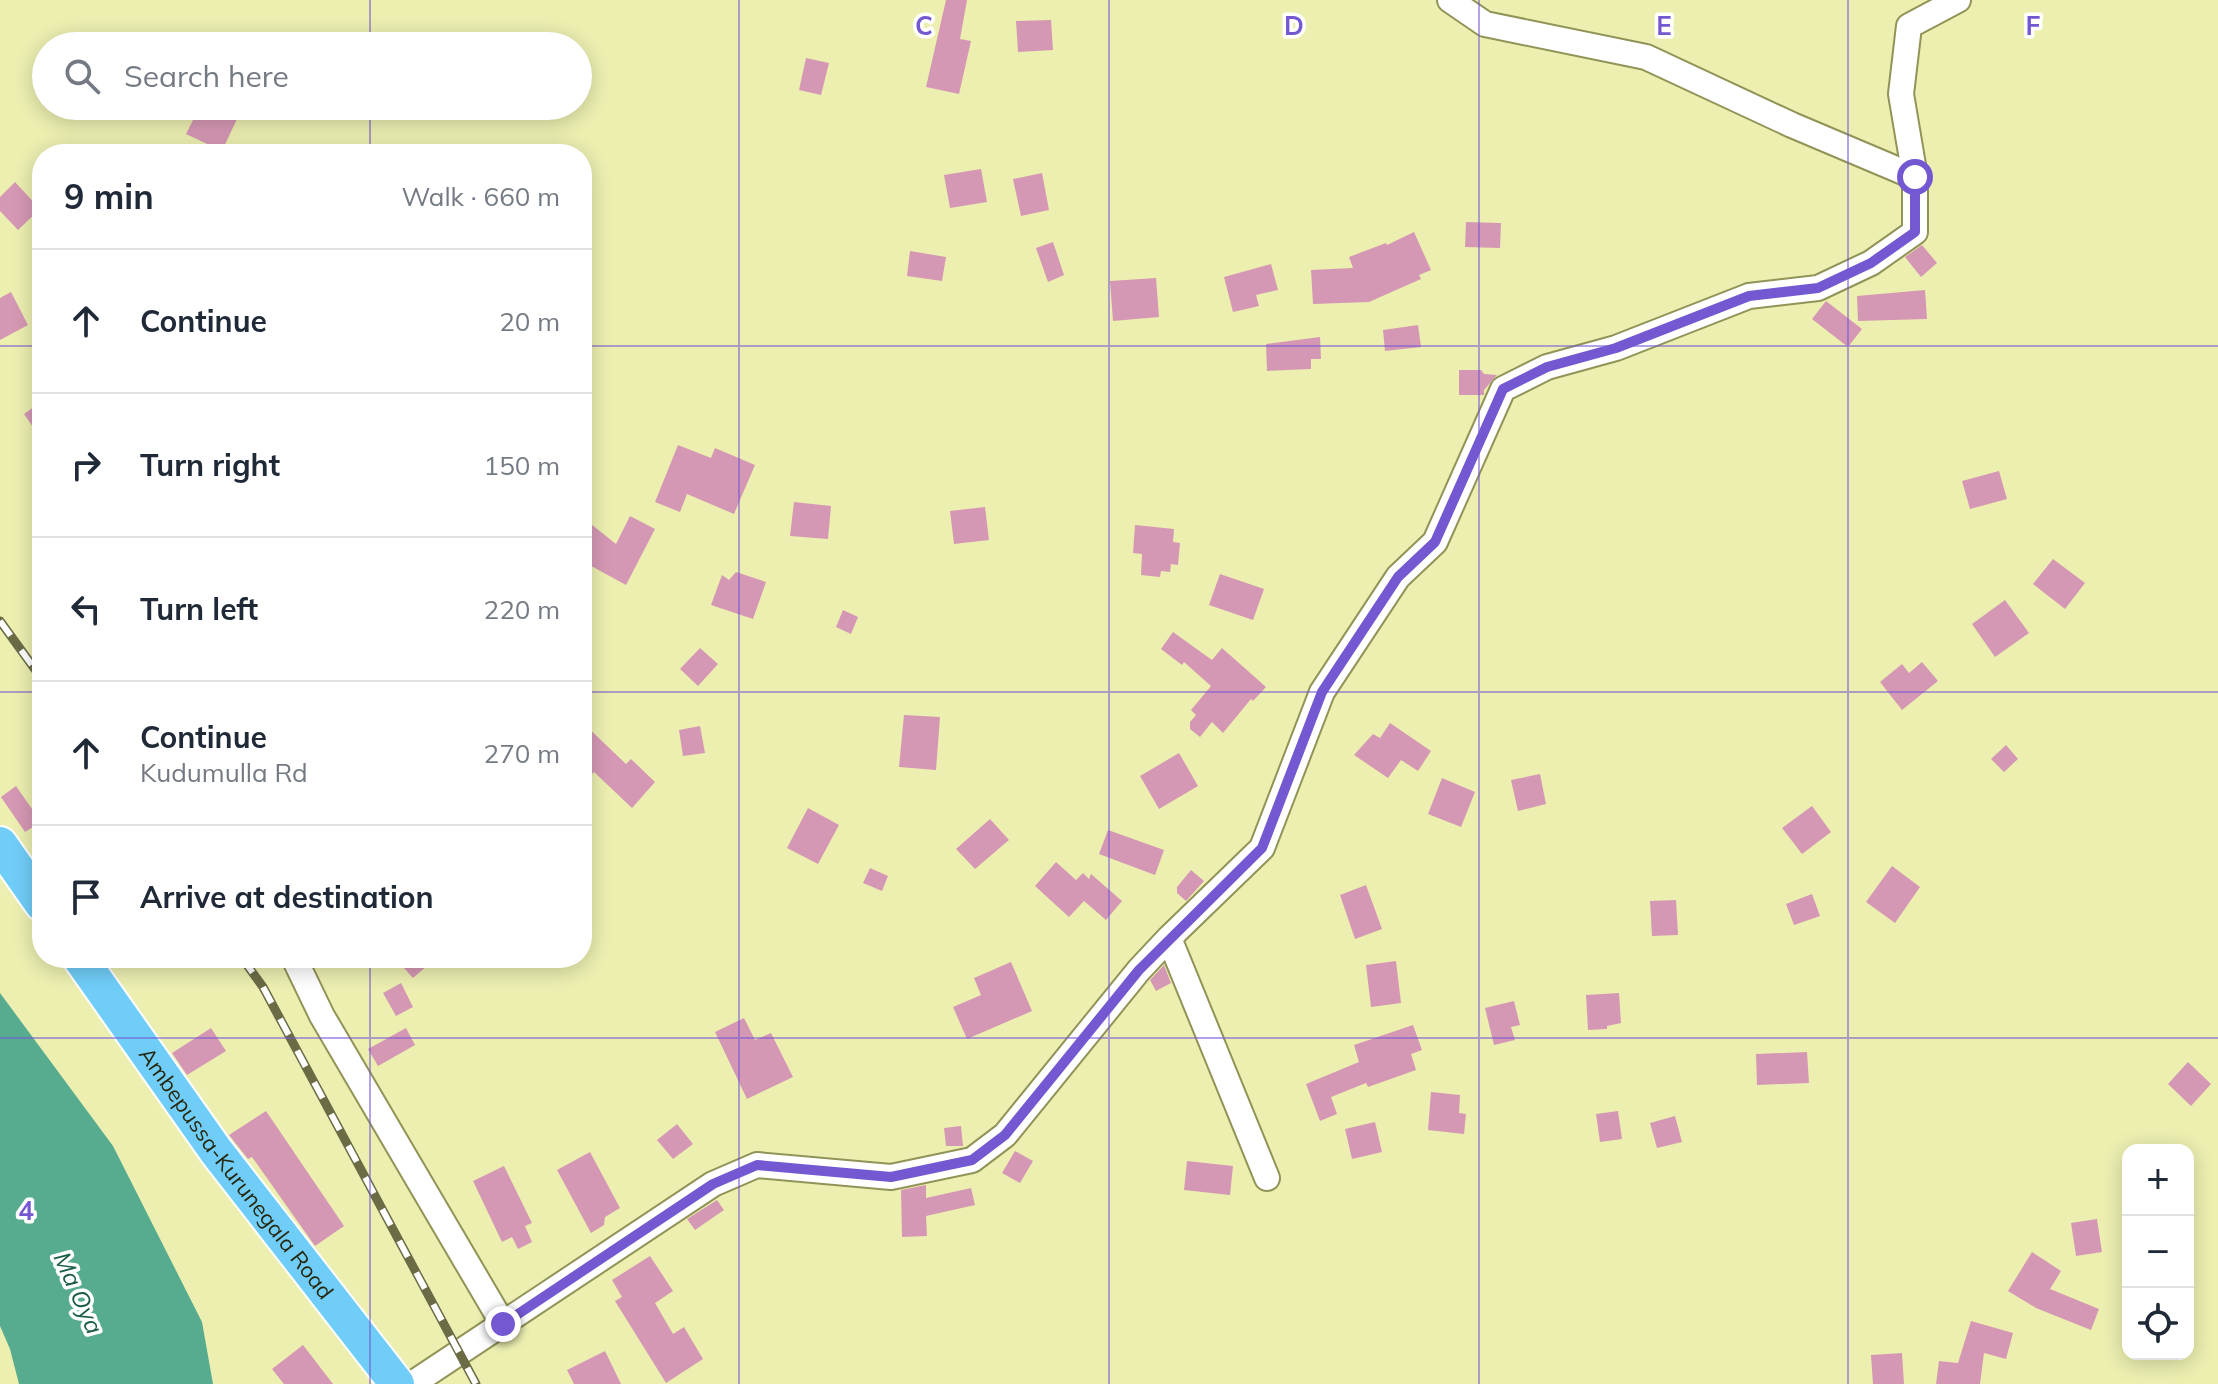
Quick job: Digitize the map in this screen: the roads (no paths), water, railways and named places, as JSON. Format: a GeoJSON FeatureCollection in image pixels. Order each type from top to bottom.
{"type":"FeatureCollection","features":[{"type":"Feature","properties":{"kind":"highway"},"geometry":{"type":"LineString","coordinates":[[0,844],[32,890]]}},
{"type":"Feature","properties":{"kind":"highway","name":"Ambepussa-Kurunegala Road"},"geometry":{"type":"LineString","coordinates":[[87,968],[216,1151],[397,1384]]}},
{"type":"Feature","properties":{"kind":"street"},"geometry":{"type":"LineString","coordinates":[[1450,0],[1485,24],[1646,57],[1792,125],[1915,177]]}},
{"type":"Feature","properties":{"kind":"street"},"geometry":{"type":"LineString","coordinates":[[412,1384],[713,1184],[757,1165],[891,1177],[972,1160],[1005,1135],[1139,970],[1262,848],[1322,692],[1398,577],[1435,542],[1503,389],[1547,367],[1616,348],[1749,296],[1818,288],[1871,263],[1915,232],[1915,177],[1901,94],[1909,26],[1958,0]]}},
{"type":"Feature","properties":{"kind":"street"},"geometry":{"type":"LineString","coordinates":[[1169,938],[1267,1178]]}},
{"type":"Feature","properties":{"kind":"street"},"geometry":{"type":"LineString","coordinates":[[299,968],[322,1016],[503,1324]]}},
{"type":"Feature","properties":{"kind":"water","name":"Ma Oya"},"geometry":{"type":"Polygon","coordinates":[[[0,993],[113,1146],[202,1322],[213,1384],[19,1384],[0,1326],[0,993]]]}},
{"type":"Feature","properties":{"kind":"railway"},"geometry":{"type":"LineString","coordinates":[[0,621],[32,665]]}},
{"type":"Feature","properties":{"kind":"railway"},"geometry":{"type":"LineString","coordinates":[[249,968],[263,987],[476,1384]]}}]}
